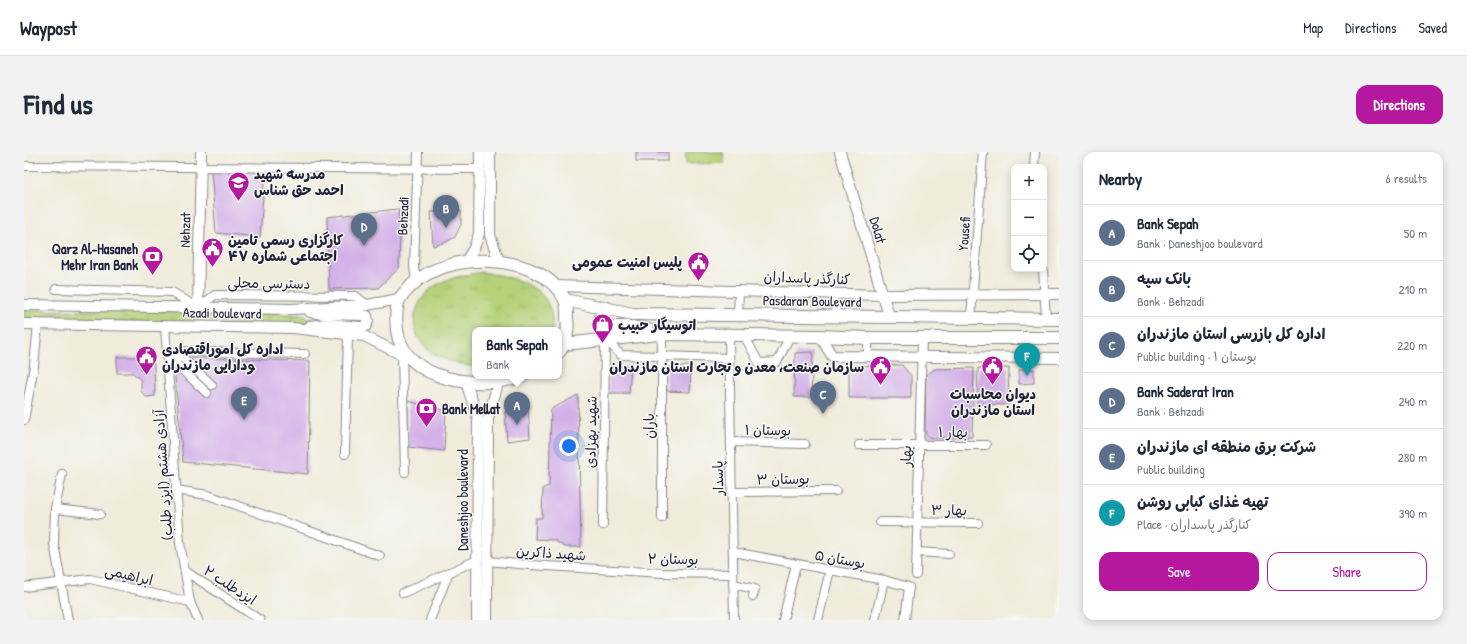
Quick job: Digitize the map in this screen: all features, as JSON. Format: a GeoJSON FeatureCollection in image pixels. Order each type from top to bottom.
{"type":"FeatureCollection","features":[{"type":"Feature","properties":{"kind":"highway"},"geometry":{"type":"LineString","coordinates":[[512,379],[498,383],[466,382],[431,372],[413,361],[399,343],[396,321],[399,299],[416,281],[431,270],[466,261],[498,261],[533,271],[554,286],[565,300],[568,322],[562,348],[605,339],[660,334],[868,338],[1059,338]]}},
{"type":"Feature","properties":{"kind":"highway","name":"Pasdaran Boulevard"},"geometry":{"type":"LineString","coordinates":[[565,300],[633,314],[1059,319]]}},
{"type":"Feature","properties":{"kind":"highway"},"geometry":{"type":"LineString","coordinates":[[607,308],[600,319],[603,327],[645,329],[660,334]]}},
{"type":"Feature","properties":{"kind":"main road","name":"Nehzat"},"geometry":{"type":"LineString","coordinates":[[198,308],[201,152]]}},
{"type":"Feature","properties":{"kind":"main road"},"geometry":{"type":"LineString","coordinates":[[466,261],[474,248],[479,234],[480,152]]}},
{"type":"Feature","properties":{"kind":"main road"},"geometry":{"type":"LineString","coordinates":[[490,152],[490,235],[498,261]]}},
{"type":"Feature","properties":{"kind":"main road","name":"Dolat"},"geometry":{"type":"LineString","coordinates":[[840,152],[889,316]]}},
{"type":"Feature","properties":{"kind":"main road","name":"کنارگذر پاسداران"},"geometry":{"type":"LineString","coordinates":[[554,286],[882,295],[1059,294]]}},
{"type":"Feature","properties":{"kind":"main road","name":"Azadi boulevard"},"geometry":{"type":"LineString","coordinates":[[24,305],[292,309],[367,305],[399,299]]}},
{"type":"Feature","properties":{"kind":"main road"},"geometry":{"type":"LineString","coordinates":[[292,309],[324,314],[364,315],[368,321],[366,326],[362,327],[326,324],[293,328]]}},
{"type":"Feature","properties":{"kind":"main road","name":"Azadi boulevard"},"geometry":{"type":"LineString","coordinates":[[24,324],[293,328],[364,336],[413,361]]}},
{"type":"Feature","properties":{"kind":"main road"},"geometry":{"type":"LineString","coordinates":[[820,336],[832,356],[1059,358]]}},
{"type":"Feature","properties":{"kind":"main road","name":"Daneshjoo boulevard"},"geometry":{"type":"LineString","coordinates":[[466,382],[478,419],[482,560],[486,620]]}},
{"type":"Feature","properties":{"kind":"main road","name":"Daneshjoo boulevard"},"geometry":{"type":"LineString","coordinates":[[476,620],[482,560],[488,419],[498,383]]}},
{"type":"Feature","properties":{"kind":"street","name":"Behzadi"},"geometry":{"type":"LineString","coordinates":[[416,281],[414,266],[418,152]]}},
{"type":"Feature","properties":{"kind":"street","name":"Yousefi"},"geometry":{"type":"LineString","coordinates":[[972,317],[972,294],[983,152]]}},
{"type":"Feature","properties":{"kind":"street"},"geometry":{"type":"LineString","coordinates":[[1034,164],[1035,152]]}},
{"type":"Feature","properties":{"kind":"street"},"geometry":{"type":"LineString","coordinates":[[24,166],[418,170],[480,169]]}},
{"type":"Feature","properties":{"kind":"street"},"geometry":{"type":"LineString","coordinates":[[1043,272],[1046,319]]}},
{"type":"Feature","properties":{"kind":"street"},"geometry":{"type":"LineString","coordinates":[[56,289],[172,292],[198,308]]}},
{"type":"Feature","properties":{"kind":"street"},"geometry":{"type":"LineString","coordinates":[[738,315],[739,290]]}},
{"type":"Feature","properties":{"kind":"street"},"geometry":{"type":"LineString","coordinates":[[113,291],[114,306]]}},
{"type":"Feature","properties":{"kind":"street"},"geometry":{"type":"LineString","coordinates":[[832,293],[837,316]]}},
{"type":"Feature","properties":{"kind":"street","name":"دسترسی محلی"},"geometry":{"type":"LineString","coordinates":[[198,308],[215,295],[356,296],[367,305]]}},
{"type":"Feature","properties":{"kind":"street"},"geometry":{"type":"LineString","coordinates":[[276,296],[276,308]]}},
{"type":"Feature","properties":{"kind":"street"},"geometry":{"type":"LineString","coordinates":[[24,420],[34,366],[38,324]]}},
{"type":"Feature","properties":{"kind":"street","name":"آزادی هشتم (ایزد طلب)"},"geometry":{"type":"LineString","coordinates":[[165,326],[170,353],[176,490],[180,543],[190,602],[198,620]]}},
{"type":"Feature","properties":{"kind":"street"},"geometry":{"type":"LineString","coordinates":[[345,454],[348,334]]}},
{"type":"Feature","properties":{"kind":"street","name":"باران"},"geometry":{"type":"LineString","coordinates":[[660,334],[662,356],[662,518]]}},
{"type":"Feature","properties":{"kind":"street","name":"پاسدار"},"geometry":{"type":"LineString","coordinates":[[729,335],[734,620]]}},
{"type":"Feature","properties":{"kind":"street"},"geometry":{"type":"LineString","coordinates":[[744,335],[758,363],[777,362],[790,336]]}},
{"type":"Feature","properties":{"kind":"street"},"geometry":{"type":"LineString","coordinates":[[868,338],[868,356]]}},
{"type":"Feature","properties":{"kind":"street","name":"بهار"},"geometry":{"type":"LineString","coordinates":[[916,575],[919,522],[919,445],[922,338]]}},
{"type":"Feature","properties":{"kind":"street"},"geometry":{"type":"LineString","coordinates":[[605,339],[621,355],[729,358]]}},
{"type":"Feature","properties":{"kind":"street","name":"شهید بهزادی"},"geometry":{"type":"LineString","coordinates":[[603,525],[605,339]]}},
{"type":"Feature","properties":{"kind":"street"},"geometry":{"type":"LineString","coordinates":[[170,353],[305,354]]}},
{"type":"Feature","properties":{"kind":"street"},"geometry":{"type":"LineString","coordinates":[[170,353],[183,358],[212,385]]}},
{"type":"Feature","properties":{"kind":"street"},"geometry":{"type":"LineString","coordinates":[[170,353],[177,364],[207,393]]}},
{"type":"Feature","properties":{"kind":"street"},"geometry":{"type":"LineString","coordinates":[[402,355],[405,472]]}},
{"type":"Feature","properties":{"kind":"street","name":"بوستان ۱"},"geometry":{"type":"LineString","coordinates":[[731,442],[805,444]]}},
{"type":"Feature","properties":{"kind":"street","name":"بهار ۱"},"geometry":{"type":"LineString","coordinates":[[859,445],[986,445]]}},
{"type":"Feature","properties":{"kind":"street"},"geometry":{"type":"LineString","coordinates":[[62,474],[55,508],[54,544],[68,620]]}},
{"type":"Feature","properties":{"kind":"street"},"geometry":{"type":"LineString","coordinates":[[176,490],[208,495],[380,556]]}},
{"type":"Feature","properties":{"kind":"street","name":"بوستان ۳"},"geometry":{"type":"LineString","coordinates":[[732,492],[836,491]]}},
{"type":"Feature","properties":{"kind":"street"},"geometry":{"type":"LineString","coordinates":[[55,508],[100,514]]}},
{"type":"Feature","properties":{"kind":"street","name":"بهار ۳"},"geometry":{"type":"LineString","coordinates":[[880,522],[978,523]]}},
{"type":"Feature","properties":{"kind":"street","name":"بوستان ۵"},"geometry":{"type":"LineString","coordinates":[[733,552],[884,580],[908,587],[905,620]]}},
{"type":"Feature","properties":{"kind":"street"},"geometry":{"type":"LineString","coordinates":[[917,552],[949,554]]}},
{"type":"Feature","properties":{"kind":"street"},"geometry":{"type":"LineString","coordinates":[[403,593],[450,572],[482,560]]}},
{"type":"Feature","properties":{"kind":"street","name":"شهید ذاکرین"},"geometry":{"type":"LineString","coordinates":[[482,560],[530,565],[613,569]]}},
{"type":"Feature","properties":{"kind":"street"},"geometry":{"type":"LineString","coordinates":[[783,620],[796,564]]}},
{"type":"Feature","properties":{"kind":"street","name":"بوستان ۲"},"geometry":{"type":"LineString","coordinates":[[613,569],[663,573],[733,574]]}},
{"type":"Feature","properties":{"kind":"street"},"geometry":{"type":"LineString","coordinates":[[818,620],[830,570]]}},
{"type":"Feature","properties":{"kind":"street","name":"ایزدطلب ۲"},"geometry":{"type":"LineString","coordinates":[[185,571],[260,620]]}},
{"type":"Feature","properties":{"kind":"street"},"geometry":{"type":"LineString","coordinates":[[430,620],[450,572]]}},
{"type":"Feature","properties":{"kind":"street","name":"ابراهیمی"},"geometry":{"type":"LineString","coordinates":[[24,587],[60,581],[90,579],[190,602]]}},
{"type":"Feature","properties":{"kind":"street"},"geometry":{"type":"LineString","coordinates":[[875,620],[884,580]]}},
{"type":"Feature","properties":{"kind":"street"},"geometry":{"type":"LineString","coordinates":[[733,584],[755,589],[753,596]]}},
{"type":"Feature","properties":{"kind":"green space"},"geometry":{"type":"Polygon","coordinates":[[[686,152],[723,152],[724,163],[686,164],[686,152]]]}},
{"type":"Feature","properties":{"kind":"green space"},"geometry":{"type":"Polygon","coordinates":[[[482,272],[508,277],[521,281],[532,287],[541,294],[548,303],[552,315],[552,327],[472,327],[472,366],[450,361],[432,353],[420,341],[416,332],[414,323],[418,305],[423,297],[438,284],[459,276],[482,272]]]}},
{"type":"Feature","properties":{"kind":"green space"},"geometry":{"type":"Polygon","coordinates":[[[24,310],[248,312],[303,315],[309,319],[305,323],[291,324],[24,321],[24,310]]]}},
{"type":"Feature","properties":{"kind":"building"},"geometry":{"type":"Polygon","coordinates":[[[636,152],[668,152],[668,161],[636,161],[636,152]]]}},
{"type":"Feature","properties":{"kind":"building","name":"مدرسه شهید احمد حق شناس"},"geometry":{"type":"Polygon","coordinates":[[[265,168],[260,237],[216,233],[211,171],[265,168]]]}},
{"type":"Feature","properties":{"kind":"building"},"geometry":{"type":"Polygon","coordinates":[[[398,209],[400,225],[399,268],[378,288],[329,289],[327,217],[398,209]]]}},
{"type":"Feature","properties":{"kind":"building"},"geometry":{"type":"Polygon","coordinates":[[[461,211],[461,224],[455,237],[446,242],[433,246],[431,212],[461,211]]]}},
{"type":"Feature","properties":{"kind":"building"},"geometry":{"type":"Polygon","coordinates":[[[813,352],[811,397],[794,397],[795,353],[813,352]]]}},
{"type":"Feature","properties":{"kind":"building","name":"اداره کل اموراقتصادی ودارایی مازندران"},"geometry":{"type":"Polygon","coordinates":[[[117,357],[147,357],[154,364],[155,396],[146,397],[141,391],[141,380],[133,373],[117,373],[117,357]]]}},
{"type":"Feature","properties":{"kind":"building"},"geometry":{"type":"Polygon","coordinates":[[[191,358],[310,361],[308,474],[183,462],[175,377],[191,358]]]}},
{"type":"Feature","properties":{"kind":"building","name":"سازمان صنعت، معدن و تجارت استان مازندران"},"geometry":{"type":"Polygon","coordinates":[[[902,365],[911,376],[911,398],[849,398],[849,366],[902,365]]]}},
{"type":"Feature","properties":{"kind":"building","name":"سازمان صنعت، معدن و تجارت استان مازندران"},"geometry":{"type":"Polygon","coordinates":[[[631,366],[629,393],[608,393],[609,367],[631,366]]]}},
{"type":"Feature","properties":{"kind":"building"},"geometry":{"type":"Polygon","coordinates":[[[691,366],[690,392],[667,391],[666,367],[691,366]]]}},
{"type":"Feature","properties":{"kind":"building"},"geometry":{"type":"Polygon","coordinates":[[[974,368],[972,437],[930,438],[925,432],[926,375],[935,369],[974,368]]]}},
{"type":"Feature","properties":{"kind":"building","name":"دیوان محاسبات استان مازندران"},"geometry":{"type":"Polygon","coordinates":[[[978,368],[1009,368],[1008,405],[977,404],[978,368]]]}},
{"type":"Feature","properties":{"kind":"building"},"geometry":{"type":"Polygon","coordinates":[[[1034,369],[1034,383],[1019,384],[1019,370],[1034,369]]]}},
{"type":"Feature","properties":{"kind":"building"},"geometry":{"type":"Polygon","coordinates":[[[578,395],[581,547],[565,547],[554,540],[535,539],[536,518],[542,518],[543,488],[549,486],[551,409],[578,395]]]}},
{"type":"Feature","properties":{"kind":"building","name":"Bank Mellat"},"geometry":{"type":"Polygon","coordinates":[[[408,401],[446,411],[444,451],[408,447],[408,401]]]}},
{"type":"Feature","properties":{"kind":"building"},"geometry":{"type":"Polygon","coordinates":[[[528,406],[530,438],[507,441],[505,412],[528,406]]]}},
{"type":"Feature","properties":{"kind":"place","name":"مدرسه شهید احمد حق شناس"},"geometry":{"type":"Point","coordinates":[238,202]}},
{"type":"Feature","properties":{"kind":"place","name":"بانک سپه"},"geometry":{"type":"Point","coordinates":[446,228]}},
{"type":"Feature","properties":{"kind":"place","name":"Bank Saderat Iran"},"geometry":{"type":"Point","coordinates":[364,246]}},
{"type":"Feature","properties":{"kind":"place","name":"کارگزاری رسمی تامین اجتماعی شماره ۴۷"},"geometry":{"type":"Point","coordinates":[212,268]}},
{"type":"Feature","properties":{"kind":"place","name":"Qarz Al-Hasaneh Mehr Iran Bank"},"geometry":{"type":"Point","coordinates":[153,276]}},
{"type":"Feature","properties":{"kind":"place","name":"پلیس امنیت عمومی"},"geometry":{"type":"Point","coordinates":[698,282]}},
{"type":"Feature","properties":{"kind":"place","name":"اتوسیگار حبیب"},"geometry":{"type":"Point","coordinates":[602,344]}},
{"type":"Feature","properties":{"kind":"place","name":"اداره کل اموراقتصادی ودارایی مازندران"},"geometry":{"type":"Point","coordinates":[146,376]}},
{"type":"Feature","properties":{"kind":"place","name":"تهیه غذای کبابی روشن"},"geometry":{"type":"Point","coordinates":[1027,376]}},
{"type":"Feature","properties":{"kind":"place","name":"سازمان صنعت، معدن و تجارت استان مازندران"},"geometry":{"type":"Point","coordinates":[880,386]}},
{"type":"Feature","properties":{"kind":"place","name":"دیوان محاسبات استان مازندران"},"geometry":{"type":"Point","coordinates":[993,386]}},
{"type":"Feature","properties":{"kind":"place","name":"اداره کل بازرسی استان مازندران"},"geometry":{"type":"Point","coordinates":[823,414]}},
{"type":"Feature","properties":{"kind":"place","name":"شرکت برق منطقه ای مازندران"},"geometry":{"type":"Point","coordinates":[244,420]}},
{"type":"Feature","properties":{"kind":"place","name":"Bank Sepah"},"geometry":{"type":"Point","coordinates":[517,425]}},
{"type":"Feature","properties":{"kind":"place","name":"Bank Mellat"},"geometry":{"type":"Point","coordinates":[427,428]}}]}
